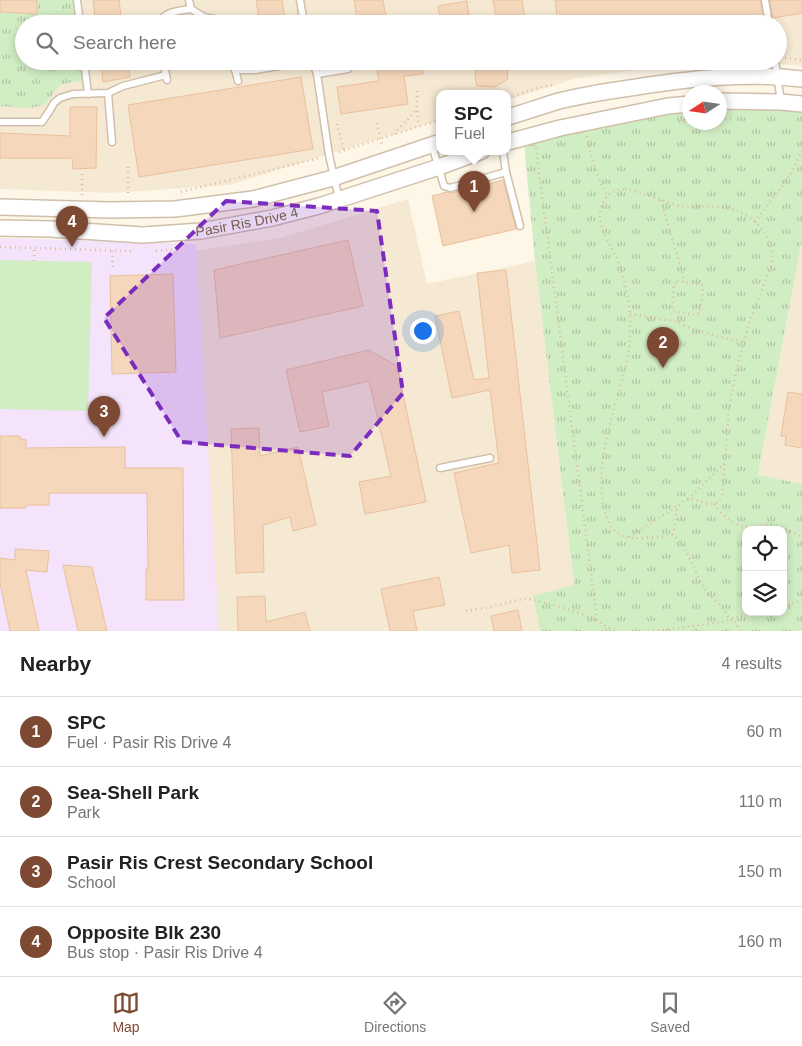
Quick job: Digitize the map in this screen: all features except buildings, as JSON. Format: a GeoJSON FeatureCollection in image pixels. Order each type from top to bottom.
{"type":"FeatureCollection","features":[{"type":"Feature","properties":{"kind":"street"},"geometry":{"type":"LineString","coordinates":[[511,116],[562,100],[596,93],[670,81],[769,70]]}},
{"type":"Feature","properties":{"kind":"street"},"geometry":{"type":"LineString","coordinates":[[780,70],[802,79]]}},
{"type":"Feature","properties":{"kind":"street"},"geometry":{"type":"LineString","coordinates":[[727,101],[802,104]]}},
{"type":"Feature","properties":{"kind":"street"},"geometry":{"type":"LineString","coordinates":[[511,141],[534,134],[682,105]]}},
{"type":"Feature","properties":{"kind":"street","name":"Pasir Ris Drive 4"},"geometry":{"type":"LineString","coordinates":[[0,207],[110,210],[183,208],[253,199],[333,178],[436,144]]}},
{"type":"Feature","properties":{"kind":"street","name":"Pasir Ris Drive 4"},"geometry":{"type":"LineString","coordinates":[[0,228],[143,235],[201,231],[272,218],[339,200],[471,155]]}},
{"type":"Feature","properties":{"kind":"lane"},"geometry":{"type":"LineString","coordinates":[[77,0],[79,15]]}},
{"type":"Feature","properties":{"kind":"lane"},"geometry":{"type":"LineString","coordinates":[[189,0],[191,9]]}},
{"type":"Feature","properties":{"kind":"lane"},"geometry":{"type":"LineString","coordinates":[[300,0],[302,15]]}},
{"type":"Feature","properties":{"kind":"lane"},"geometry":{"type":"LineString","coordinates":[[765,0],[768,15]]}},
{"type":"Feature","properties":{"kind":"lane"},"geometry":{"type":"LineString","coordinates":[[165,15],[191,9],[201,15]]}},
{"type":"Feature","properties":{"kind":"lane"},"geometry":{"type":"LineString","coordinates":[[85,70],[88,94]]}},
{"type":"Feature","properties":{"kind":"lane"},"geometry":{"type":"LineString","coordinates":[[0,122],[42,122],[54,103],[60,98],[73,94],[108,93],[122,86],[166,78],[165,70]]}},
{"type":"Feature","properties":{"kind":"lane"},"geometry":{"type":"LineString","coordinates":[[238,81],[235,70],[255,70]]}},
{"type":"Feature","properties":{"kind":"lane"},"geometry":{"type":"LineString","coordinates":[[315,70],[333,178],[339,200]]}},
{"type":"Feature","properties":{"kind":"lane"},"geometry":{"type":"LineString","coordinates":[[317,74],[338,70]]}},
{"type":"Feature","properties":{"kind":"lane"},"geometry":{"type":"LineString","coordinates":[[777,70],[781,102]]}},
{"type":"Feature","properties":{"kind":"lane"},"geometry":{"type":"LineString","coordinates":[[108,93],[112,142]]}},
{"type":"Feature","properties":{"kind":"lane"},"geometry":{"type":"LineString","coordinates":[[437,155],[444,186],[447,188],[506,172]]}},
{"type":"Feature","properties":{"kind":"lane"},"geometry":{"type":"LineString","coordinates":[[504,155],[520,226]]}},
{"type":"Feature","properties":{"kind":"lane"},"geometry":{"type":"LineString","coordinates":[[440,468],[490,458]]}},
{"type":"Feature","properties":{"kind":"path"},"geometry":{"type":"LineString","coordinates":[[787,58],[802,60]]}},
{"type":"Feature","properties":{"kind":"path"},"geometry":{"type":"LineString","coordinates":[[417,91],[419,126]]}},
{"type":"Feature","properties":{"kind":"path"},"geometry":{"type":"LineString","coordinates":[[393,135],[417,109]]}},
{"type":"Feature","properties":{"kind":"path"},"geometry":{"type":"LineString","coordinates":[[174,194],[329,155],[436,121]]}},
{"type":"Feature","properties":{"kind":"path"},"geometry":{"type":"LineString","coordinates":[[337,124],[344,150]]}},
{"type":"Feature","properties":{"kind":"path"},"geometry":{"type":"LineString","coordinates":[[377,124],[380,139]]}},
{"type":"Feature","properties":{"kind":"path"},"geometry":{"type":"LineString","coordinates":[[534,134],[596,620]]}},
{"type":"Feature","properties":{"kind":"path"},"geometry":{"type":"LineString","coordinates":[[587,136],[595,169],[607,196]]}},
{"type":"Feature","properties":{"kind":"path"},"geometry":{"type":"LineString","coordinates":[[755,222],[791,174],[802,151]]}},
{"type":"Feature","properties":{"kind":"path"},"geometry":{"type":"LineString","coordinates":[[128,167],[128,197]]}},
{"type":"Feature","properties":{"kind":"path"},"geometry":{"type":"LineString","coordinates":[[82,174],[82,196]]}},
{"type":"Feature","properties":{"kind":"path"},"geometry":{"type":"LineString","coordinates":[[682,503],[678,508],[675,529],[672,534],[666,536],[628,538],[610,526],[605,516],[601,477],[604,450],[630,340],[630,314],[625,288],[618,263],[601,226],[599,217],[600,208],[607,196],[615,190],[638,191],[679,206],[726,208],[738,211],[755,222],[766,234],[771,247],[772,257],[770,266],[750,321],[737,367],[729,409],[722,496],[720,501],[715,504],[698,500],[687,500]]}},
{"type":"Feature","properties":{"kind":"path"},"geometry":{"type":"LineString","coordinates":[[661,200],[685,282]]}},
{"type":"Feature","properties":{"kind":"path"},"geometry":{"type":"LineString","coordinates":[[34,242],[34,260]]}},
{"type":"Feature","properties":{"kind":"path"},"geometry":{"type":"LineString","coordinates":[[0,247],[97,250]]}},
{"type":"Feature","properties":{"kind":"path"},"geometry":{"type":"LineString","coordinates":[[112,250],[113,270]]}},
{"type":"Feature","properties":{"kind":"path"},"geometry":{"type":"LineString","coordinates":[[676,281],[685,282],[701,284],[703,286],[698,315],[673,311],[674,284],[676,281]]}},
{"type":"Feature","properties":{"kind":"path"},"geometry":{"type":"LineString","coordinates":[[678,322],[679,312]]}},
{"type":"Feature","properties":{"kind":"path"},"geometry":{"type":"LineString","coordinates":[[630,314],[678,322],[692,329],[744,342]]}},
{"type":"Feature","properties":{"kind":"path"},"geometry":{"type":"LineString","coordinates":[[628,538],[687,500],[725,463]]}},
{"type":"Feature","properties":{"kind":"path"},"geometry":{"type":"LineString","coordinates":[[715,504],[720,513],[728,520],[746,527],[772,525],[802,537]]}},
{"type":"Feature","properties":{"kind":"path"},"geometry":{"type":"LineString","coordinates":[[672,534],[683,547],[710,597],[723,608],[730,620],[735,621],[740,631]]}},
{"type":"Feature","properties":{"kind":"path"},"geometry":{"type":"LineString","coordinates":[[466,611],[526,598],[571,610],[617,631]]}},
{"type":"Feature","properties":{"kind":"path"},"geometry":{"type":"LineString","coordinates":[[787,606],[802,600]]}},
{"type":"Feature","properties":{"kind":"path"},"geometry":{"type":"LineString","coordinates":[[643,631],[723,622],[742,615]]}},
{"type":"Feature","properties":{"kind":"highlighted area"},"geometry":{"type":"Polygon","coordinates":[[[226,201],[377,211],[403,393],[350,456],[182,442],[104,318],[226,201]]]}},
{"type":"Feature","properties":{"kind":"shaded area"},"geometry":{"type":"Polygon","coordinates":[[[0,0],[802,0],[802,66],[787,65],[787,15],[15,15],[15,70],[634,70],[574,79],[511,99],[511,90],[436,90],[436,121],[229,185],[111,193],[0,189],[0,0]]]}},
{"type":"Feature","properties":{"kind":"shaded area"},"geometry":{"type":"Polygon","coordinates":[[[408,199],[427,284],[535,261],[574,586],[533,596],[540,631],[182,631],[193,251],[280,238],[408,199]]]}},
{"type":"Feature","properties":{"kind":"shaded area"},"geometry":{"type":"Polygon","coordinates":[[[0,238],[196,244],[219,631],[0,631],[0,238]]]}},
{"type":"Feature","properties":{"kind":"shaded area"},"geometry":{"type":"Polygon","coordinates":[[[802,239],[802,484],[758,476],[802,239]]]}},
{"type":"Feature","properties":{"kind":"green space"},"geometry":{"type":"Polygon","coordinates":[[[0,0],[74,0],[76,15],[15,15],[15,70],[86,70],[88,81],[61,85],[46,103],[38,107],[0,106],[0,0]]]}},
{"type":"Feature","properties":{"kind":"green space"},"geometry":{"type":"Polygon","coordinates":[[[727,108],[802,109],[802,239],[758,475],[802,484],[802,631],[540,631],[533,596],[574,585],[535,261],[524,143],[640,118],[682,113],[682,130],[727,130],[727,108]]]}},
{"type":"Feature","properties":{"kind":"green space"},"geometry":{"type":"Polygon","coordinates":[[[0,260],[92,262],[88,411],[0,409],[0,260]]]}},
{"type":"Feature","properties":{"kind":"place","name":"SPC"},"geometry":{"type":"Point","coordinates":[474,212]}},
{"type":"Feature","properties":{"kind":"place","name":"Opposite Blk 230"},"geometry":{"type":"Point","coordinates":[72,247]}},
{"type":"Feature","properties":{"kind":"place","name":"Sea-Shell Park"},"geometry":{"type":"Point","coordinates":[663,368]}},
{"type":"Feature","properties":{"kind":"place","name":"Pasir Ris Crest Secondary School"},"geometry":{"type":"Point","coordinates":[104,437]}}]}
